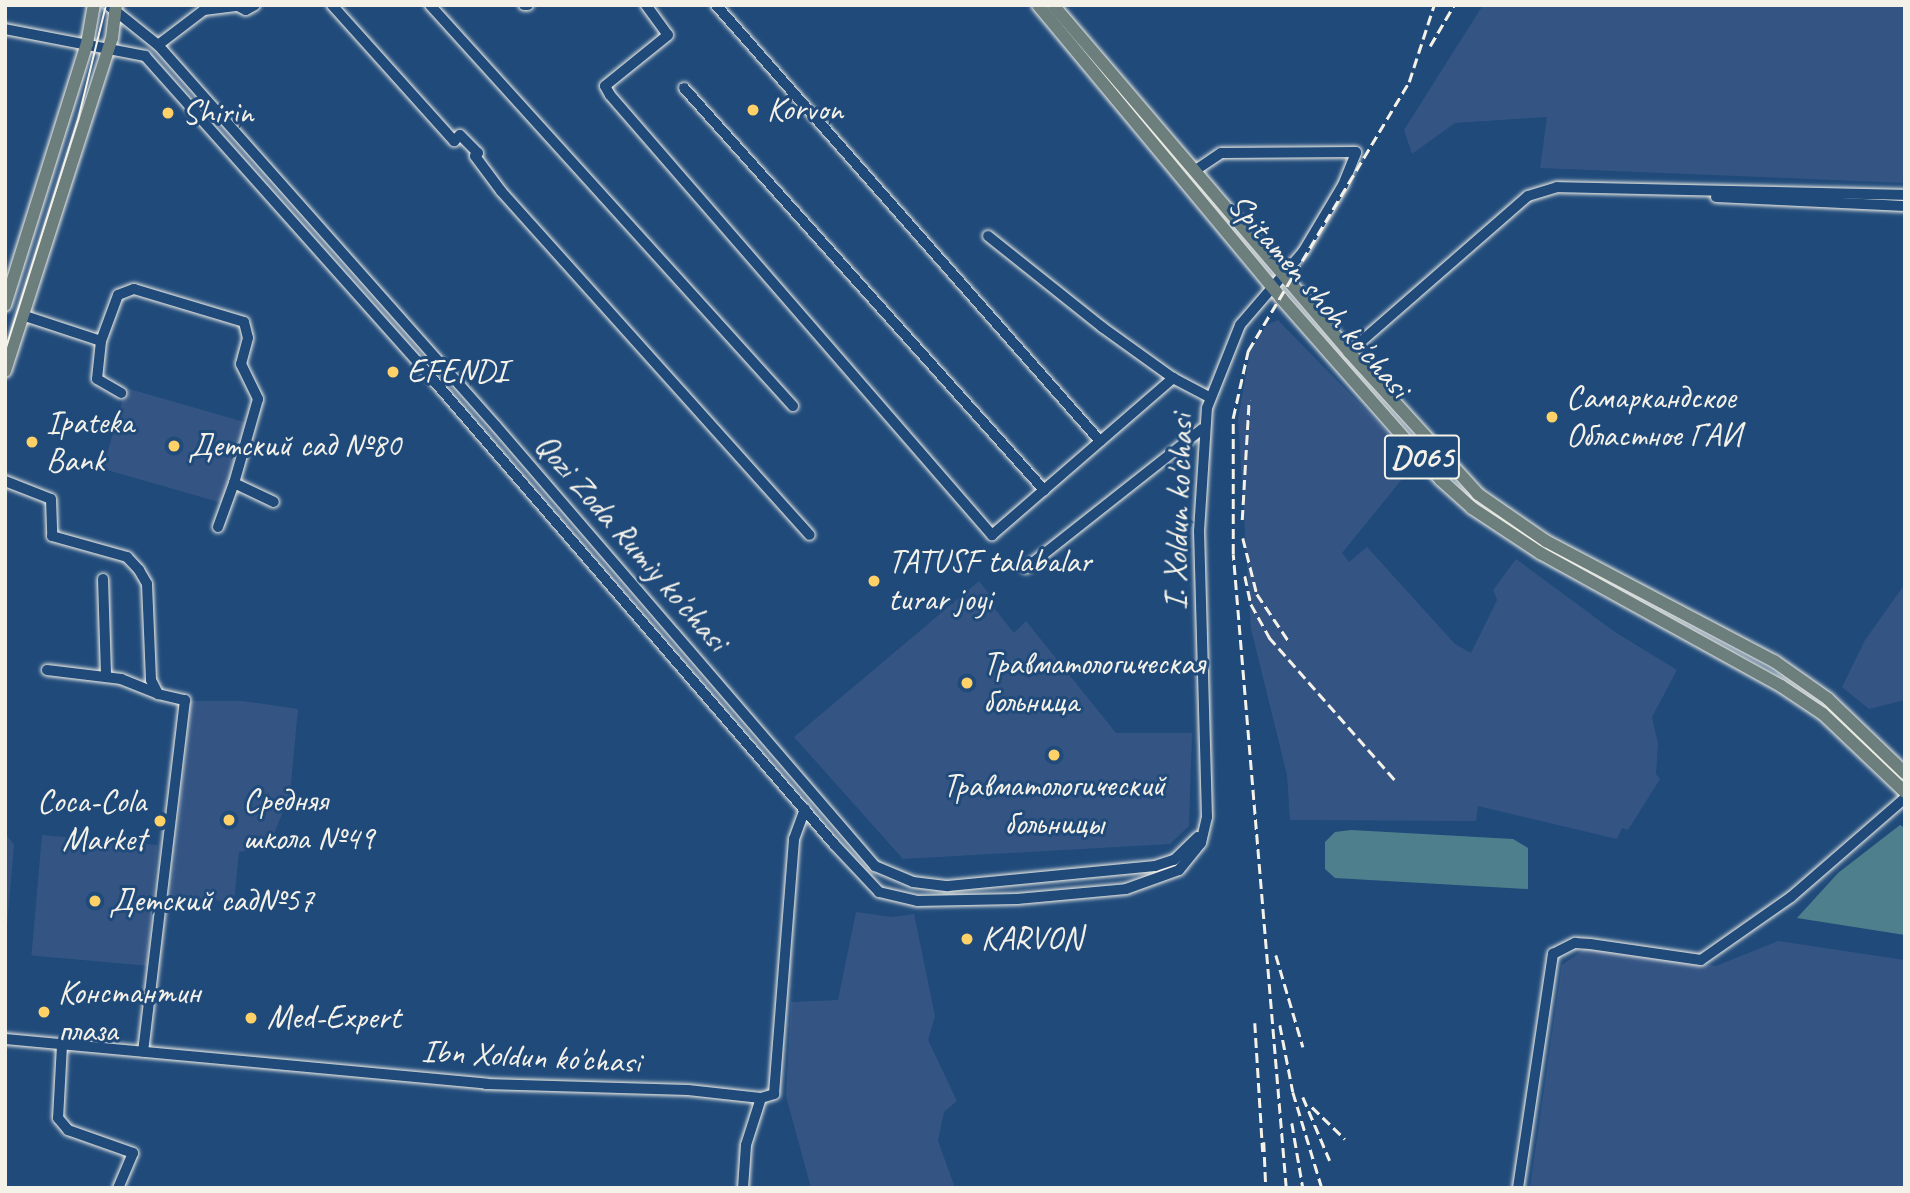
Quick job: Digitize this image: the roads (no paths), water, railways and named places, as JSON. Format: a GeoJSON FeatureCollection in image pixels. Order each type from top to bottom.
{"type":"FeatureCollection","features":[{"type":"Feature","properties":{"kind":"main road"},"geometry":{"type":"LineString","coordinates":[[5,305],[87,44],[94,5]]}},
{"type":"Feature","properties":{"kind":"main road","name":"Spitamen shoh ko'chasi"},"geometry":{"type":"LineString","coordinates":[[1038,5],[1272,287],[1441,480],[1472,508],[1540,553],[1781,686],[1823,714],[1905,793]]}},
{"type":"Feature","properties":{"kind":"main road","name":"Spitamen shoh ko'chasi"},"geometry":{"type":"LineString","coordinates":[[1053,5],[1349,352],[1478,494],[1505,517],[1774,661],[1828,699],[1905,773]]}},
{"type":"Feature","properties":{"kind":"main road"},"geometry":{"type":"LineString","coordinates":[[5,372],[25,316],[107,51],[113,6]]}},
{"type":"Feature","properties":{"kind":"street"},"geometry":{"type":"LineString","coordinates":[[158,45],[204,10],[236,6],[246,10],[255,5]]}},
{"type":"Feature","properties":{"kind":"street"},"geometry":{"type":"LineString","coordinates":[[332,5],[454,141],[460,135],[478,153],[475,156],[501,191],[810,535]]}},
{"type":"Feature","properties":{"kind":"street"},"geometry":{"type":"LineString","coordinates":[[430,5],[793,406]]}},
{"type":"Feature","properties":{"kind":"street"},"geometry":{"type":"LineString","coordinates":[[646,5],[668,35],[605,86],[669,168],[992,535],[1173,377]]}},
{"type":"Feature","properties":{"kind":"street"},"geometry":{"type":"LineString","coordinates":[[716,5],[1100,441]]}},
{"type":"Feature","properties":{"kind":"street","name":"Qozi Zoda Rumiy ko'chasi"},"geometry":{"type":"LineString","coordinates":[[113,6],[158,45],[496,426],[875,866],[913,882],[948,886],[1155,866],[1182,855],[1204,829]]}},
{"type":"Feature","properties":{"kind":"street","name":"Qozi Zoda Rumiy ko'chasi"},"geometry":{"type":"LineString","coordinates":[[5,29],[87,44],[107,51],[145,56],[879,892],[917,901],[1017,899],[1126,889],[1170,875],[1194,855]]}},
{"type":"Feature","properties":{"kind":"street"},"geometry":{"type":"LineString","coordinates":[[684,88],[1044,490]]}},
{"type":"Feature","properties":{"kind":"street","name":"I. Xoldun ko'chasi"},"geometry":{"type":"LineString","coordinates":[[1194,171],[1222,153],[1356,152],[1343,185],[1284,275],[1240,326],[1209,397],[1202,429],[1204,829],[1194,855]]}},
{"type":"Feature","properties":{"kind":"street"},"geometry":{"type":"LineString","coordinates":[[1349,352],[1528,196],[1585,185],[1905,195]]}},
{"type":"Feature","properties":{"kind":"street"},"geometry":{"type":"LineString","coordinates":[[1686,190],[1742,200],[1905,205]]}},
{"type":"Feature","properties":{"kind":"street"},"geometry":{"type":"LineString","coordinates":[[988,236],[1036,278],[1173,377],[1209,397]]}},
{"type":"Feature","properties":{"kind":"street"},"geometry":{"type":"LineString","coordinates":[[121,393],[97,379],[101,341],[118,295],[125,289],[244,323],[248,338],[241,364],[258,399],[234,483],[218,527]]}},
{"type":"Feature","properties":{"kind":"street"},"geometry":{"type":"LineString","coordinates":[[25,316],[101,341]]}},
{"type":"Feature","properties":{"kind":"street"},"geometry":{"type":"LineString","coordinates":[[1026,568],[1202,429]]}},
{"type":"Feature","properties":{"kind":"street"},"geometry":{"type":"LineString","coordinates":[[5,481],[51,499],[52,536],[127,557],[139,570],[147,584],[151,680],[158,694]]}},
{"type":"Feature","properties":{"kind":"street"},"geometry":{"type":"LineString","coordinates":[[234,483],[274,502]]}},
{"type":"Feature","properties":{"kind":"street"},"geometry":{"type":"LineString","coordinates":[[103,579],[106,677]]}},
{"type":"Feature","properties":{"kind":"street"},"geometry":{"type":"LineString","coordinates":[[47,670],[106,677],[185,700],[142,1052]]}},
{"type":"Feature","properties":{"kind":"street"},"geometry":{"type":"LineString","coordinates":[[1518,1188],[1546,983],[1553,954],[1575,943],[1701,960],[1791,897],[1905,798]]}},
{"type":"Feature","properties":{"kind":"street"},"geometry":{"type":"LineString","coordinates":[[743,1188],[746,1145],[761,1098],[774,1094],[794,839],[805,809]]}},
{"type":"Feature","properties":{"kind":"street","name":"Ibn Xoldun ko'chasi"},"geometry":{"type":"LineString","coordinates":[[5,1039],[424,1080],[688,1090],[761,1098]]}},
{"type":"Feature","properties":{"kind":"street"},"geometry":{"type":"LineString","coordinates":[[62,1045],[58,1118],[62,1125],[133,1153],[118,1188]]}},
{"type":"Feature","properties":{"kind":"tram line"},"geometry":{"type":"LineString","coordinates":[[5,351],[78,120],[106,5]]}},
{"type":"Feature","properties":{"kind":"railway"},"geometry":{"type":"LineString","coordinates":[[1286,1188],[1233,554],[1233,418],[1248,351],[1409,82],[1434,5]]}},
{"type":"Feature","properties":{"kind":"railway"},"geometry":{"type":"LineString","coordinates":[[1430,46],[1454,5]]}},
{"type":"Feature","properties":{"kind":"railway"},"geometry":{"type":"LineString","coordinates":[[1242,520],[1249,400]]}},
{"type":"Feature","properties":{"kind":"railway"},"geometry":{"type":"LineString","coordinates":[[1243,538],[1257,594],[1290,643]]}},
{"type":"Feature","properties":{"kind":"railway"},"geometry":{"type":"LineString","coordinates":[[1245,576],[1251,604],[1269,637],[1396,781]]}},
{"type":"Feature","properties":{"kind":"railway"},"geometry":{"type":"LineString","coordinates":[[1276,955],[1303,1047]]}},
{"type":"Feature","properties":{"kind":"railway"},"geometry":{"type":"LineString","coordinates":[[1255,1023],[1263,1152]]}},
{"type":"Feature","properties":{"kind":"railway"},"geometry":{"type":"LineString","coordinates":[[1280,1025],[1293,1092],[1322,1188]]}},
{"type":"Feature","properties":{"kind":"railway"},"geometry":{"type":"LineString","coordinates":[[1303,1097],[1330,1161]]}},
{"type":"Feature","properties":{"kind":"railway"},"geometry":{"type":"LineString","coordinates":[[1312,1107],[1345,1139]]}},
{"type":"Feature","properties":{"kind":"railway"},"geometry":{"type":"LineString","coordinates":[[1292,1123],[1303,1188]]}},
{"type":"Feature","properties":{"kind":"railway"},"geometry":{"type":"LineString","coordinates":[[1264,1142],[1266,1188]]}},
{"type":"Feature","properties":{"kind":"place","name":"Korvon"},"geometry":{"type":"Point","coordinates":[753,110]}},
{"type":"Feature","properties":{"kind":"place","name":"Shirin"},"geometry":{"type":"Point","coordinates":[168,113]}},
{"type":"Feature","properties":{"kind":"place","name":"EFENDI"},"geometry":{"type":"Point","coordinates":[393,372]}},
{"type":"Feature","properties":{"kind":"place","name":"Самаркандское Областное ГАИ"},"geometry":{"type":"Point","coordinates":[1552,417]}},
{"type":"Feature","properties":{"kind":"place","name":"Ipateka Bank"},"geometry":{"type":"Point","coordinates":[32,442]}},
{"type":"Feature","properties":{"kind":"place","name":"Детский сад №80"},"geometry":{"type":"Point","coordinates":[174,446]}},
{"type":"Feature","properties":{"kind":"place","name":"TATUSF talabalar turar joyi"},"geometry":{"type":"Point","coordinates":[874,581]}},
{"type":"Feature","properties":{"kind":"place","name":"Травматологическая больница"},"geometry":{"type":"Point","coordinates":[967,683]}},
{"type":"Feature","properties":{"kind":"place","name":"Травматологический больницы"},"geometry":{"type":"Point","coordinates":[1054,755]}},
{"type":"Feature","properties":{"kind":"place","name":"Средняя школа №49"},"geometry":{"type":"Point","coordinates":[229,820]}},
{"type":"Feature","properties":{"kind":"place","name":"Coca-Cola Market"},"geometry":{"type":"Point","coordinates":[160,821]}},
{"type":"Feature","properties":{"kind":"place","name":"Детский сад№57"},"geometry":{"type":"Point","coordinates":[95,901]}},
{"type":"Feature","properties":{"kind":"place","name":"KARVON"},"geometry":{"type":"Point","coordinates":[967,939]}},
{"type":"Feature","properties":{"kind":"place","name":"Константин плаза"},"geometry":{"type":"Point","coordinates":[44,1012]}},
{"type":"Feature","properties":{"kind":"place","name":"Med-Expert"},"geometry":{"type":"Point","coordinates":[251,1018]}}]}
